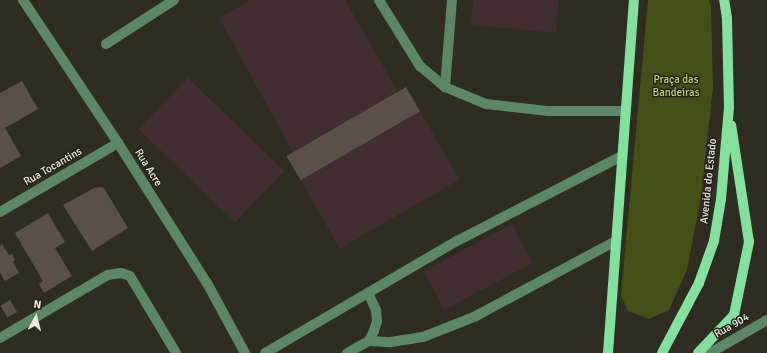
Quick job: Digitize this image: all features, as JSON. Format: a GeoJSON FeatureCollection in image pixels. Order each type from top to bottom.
{"type":"FeatureCollection","features":[{"type":"Feature","properties":{"kind":"main road"},"geometry":{"type":"LineString","coordinates":[[608,353],[634,0]]}},
{"type":"Feature","properties":{"kind":"main road","name":"Avenida do Estado"},"geometry":{"type":"LineString","coordinates":[[662,353],[699,283],[714,241],[721,199],[729,108],[724,0]]}},
{"type":"Feature","properties":{"kind":"main road"},"geometry":{"type":"LineString","coordinates":[[698,353],[734,314],[749,242],[729,108]]}},
{"type":"Feature","properties":{"kind":"street","name":"Rua Acre"},"geometry":{"type":"LineString","coordinates":[[23,0],[118,143],[207,283],[245,353]]}},
{"type":"Feature","properties":{"kind":"street"},"geometry":{"type":"LineString","coordinates":[[106,44],[174,0]]}},
{"type":"Feature","properties":{"kind":"street"},"geometry":{"type":"LineString","coordinates":[[379,0],[420,66],[445,87],[486,104],[547,111],[626,111]]}},
{"type":"Feature","properties":{"kind":"street"},"geometry":{"type":"LineString","coordinates":[[445,87],[452,0]]}},
{"type":"Feature","properties":{"kind":"street","name":"Rua Tocantins"},"geometry":{"type":"LineString","coordinates":[[0,212],[118,143]]}},
{"type":"Feature","properties":{"kind":"street"},"geometry":{"type":"LineString","coordinates":[[265,353],[457,241],[622,156]]}},
{"type":"Feature","properties":{"kind":"street"},"geometry":{"type":"LineString","coordinates":[[347,353],[369,341],[391,342],[423,337],[474,317],[616,241]]}},
{"type":"Feature","properties":{"kind":"street"},"geometry":{"type":"LineString","coordinates":[[0,338],[108,275],[121,273],[130,276],[176,353]]}},
{"type":"Feature","properties":{"kind":"street"},"geometry":{"type":"LineString","coordinates":[[368,293],[376,310],[377,321],[369,341]]}},
{"type":"Feature","properties":{"kind":"street","name":"Rua 904"},"geometry":{"type":"LineString","coordinates":[[710,353],[767,320]]}},
{"type":"Feature","properties":{"kind":"shaded area"},"geometry":{"type":"Polygon","coordinates":[[[251,0],[345,0],[398,92],[293,152],[219,18],[251,0]]]}},
{"type":"Feature","properties":{"kind":"shaded area"},"geometry":{"type":"Polygon","coordinates":[[[473,0],[559,0],[556,33],[471,25],[473,0]]]}},
{"type":"Feature","properties":{"kind":"shaded area"},"geometry":{"type":"Polygon","coordinates":[[[188,78],[284,171],[235,222],[139,129],[188,78]]]}},
{"type":"Feature","properties":{"kind":"shaded area"},"geometry":{"type":"Polygon","coordinates":[[[420,111],[460,179],[340,248],[300,180],[420,111]]]}},
{"type":"Feature","properties":{"kind":"shaded area"},"geometry":{"type":"Polygon","coordinates":[[[512,224],[533,263],[444,310],[424,271],[512,224]]]}},
{"type":"Feature","properties":{"kind":"green space","name":"Praça das Bandeiras"},"geometry":{"type":"Polygon","coordinates":[[[648,0],[709,0],[711,9],[713,87],[701,197],[687,270],[669,310],[649,319],[628,311],[621,295],[648,0]]]}},
{"type":"Feature","properties":{"kind":"building"},"geometry":{"type":"Polygon","coordinates":[[[22,81],[38,109],[5,128],[21,156],[0,168],[0,93],[22,81]]]}},
{"type":"Feature","properties":{"kind":"building"},"geometry":{"type":"Polygon","coordinates":[[[406,87],[420,111],[300,180],[286,156],[406,87]]]}},
{"type":"Feature","properties":{"kind":"building"},"geometry":{"type":"Polygon","coordinates":[[[94,188],[104,188],[128,228],[92,251],[63,205],[94,188]]]}},
{"type":"Feature","properties":{"kind":"building"},"geometry":{"type":"Polygon","coordinates":[[[48,213],[65,242],[55,248],[72,276],[44,293],[39,284],[43,281],[15,233],[48,213]]]}},
{"type":"Feature","properties":{"kind":"building"},"geometry":{"type":"Polygon","coordinates":[[[2,244],[9,255],[12,254],[15,260],[13,262],[19,273],[5,281],[0,272],[0,246],[2,244]]]}},
{"type":"Feature","properties":{"kind":"building"},"geometry":{"type":"Polygon","coordinates":[[[10,300],[17,312],[7,318],[0,306],[10,300]]]}}]}
